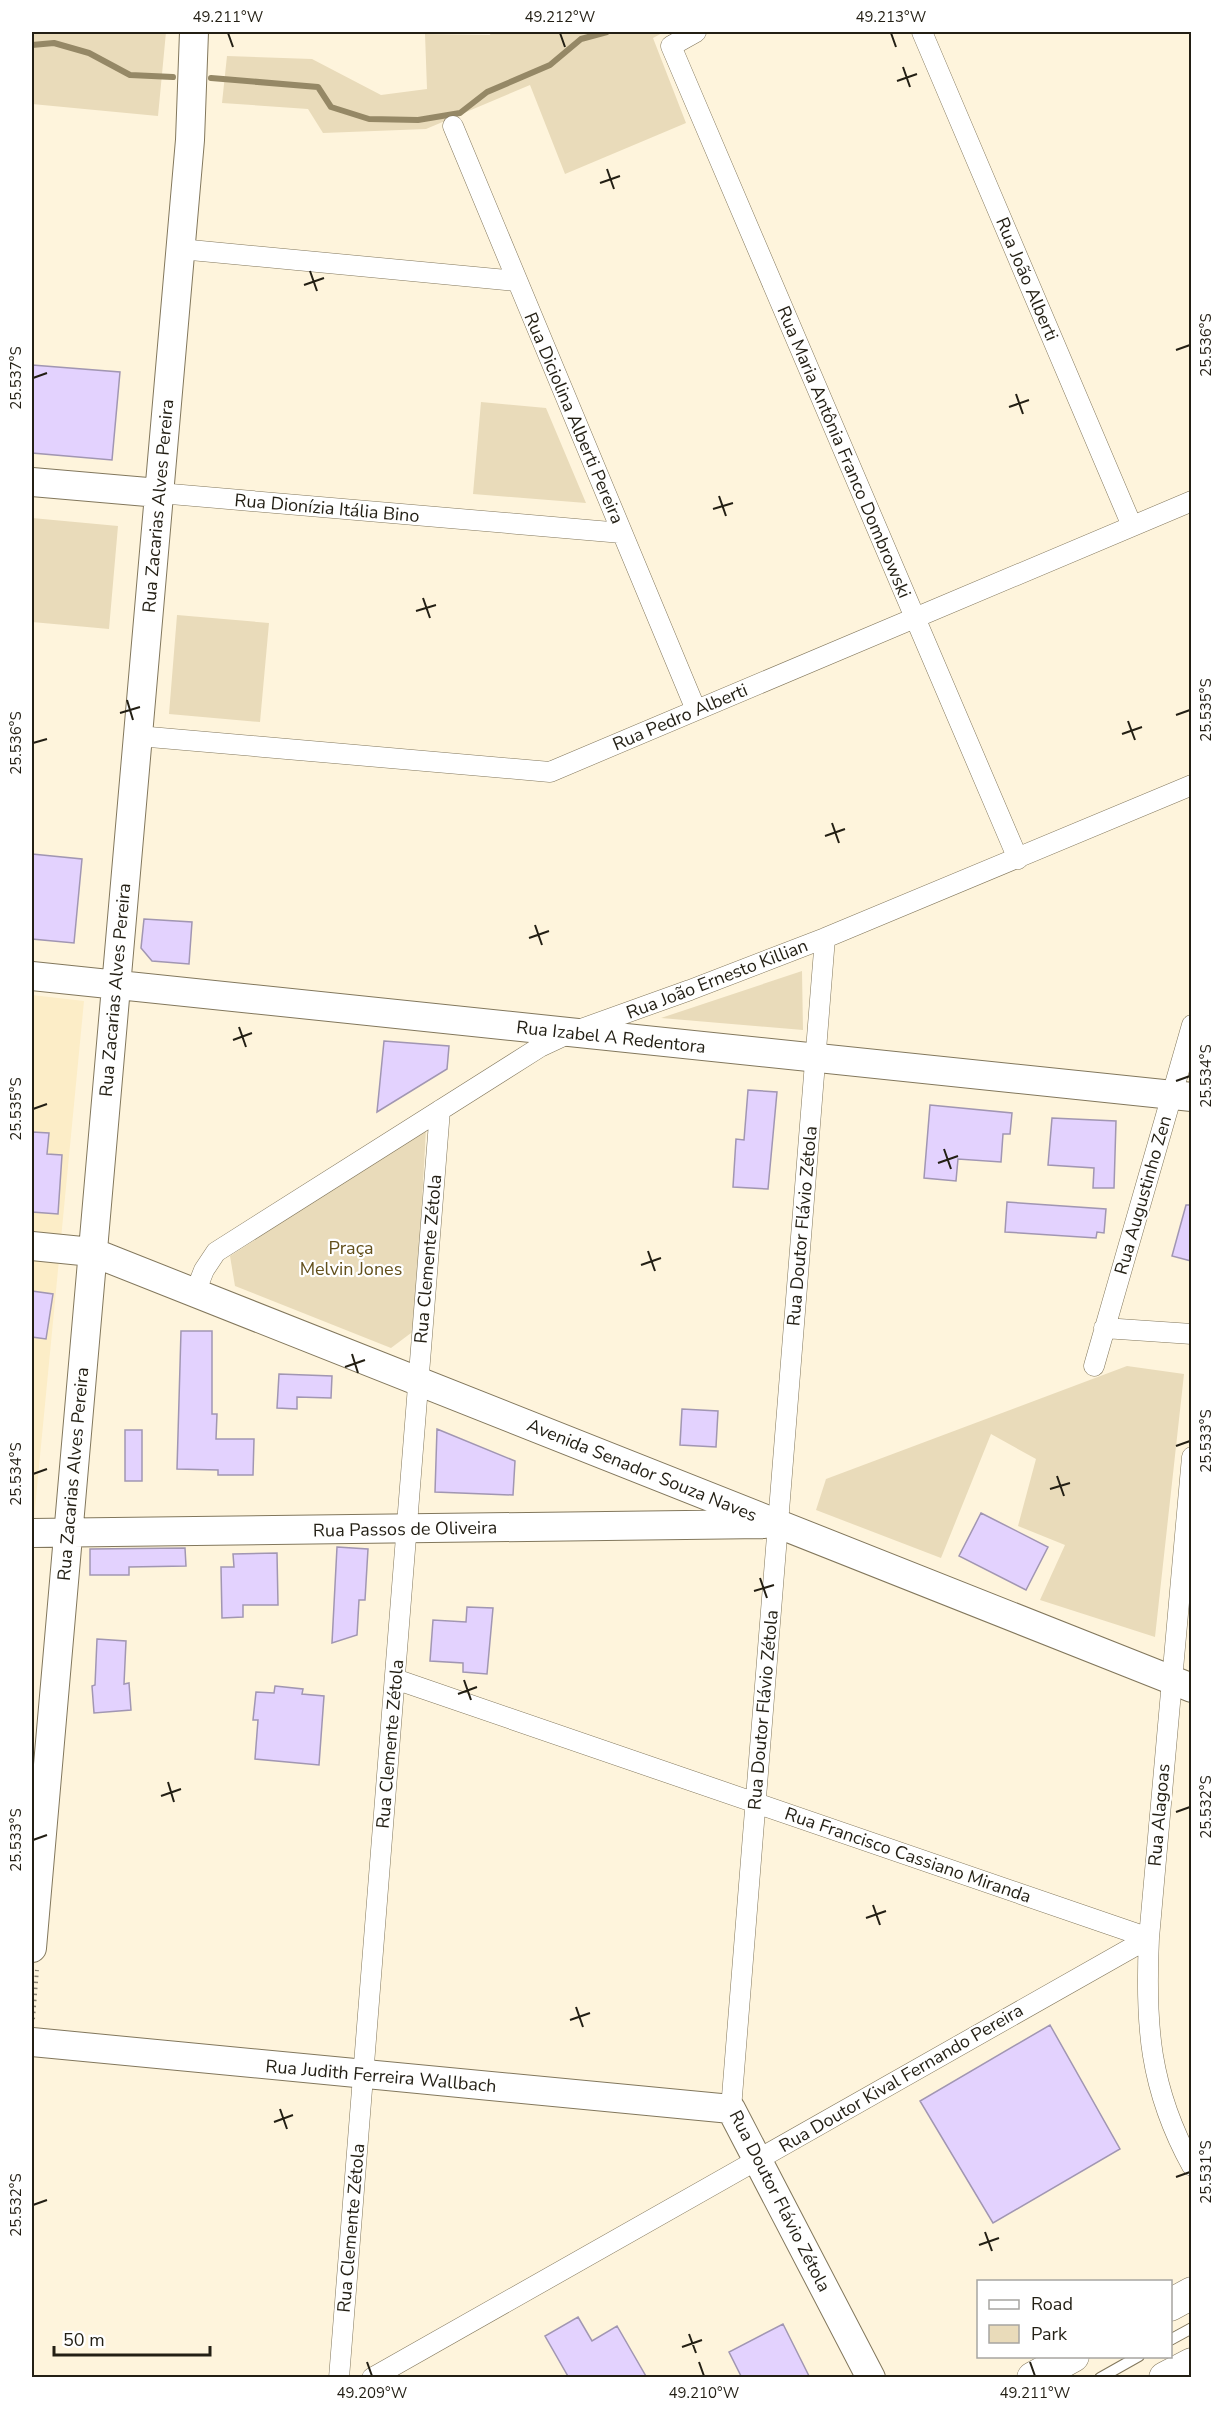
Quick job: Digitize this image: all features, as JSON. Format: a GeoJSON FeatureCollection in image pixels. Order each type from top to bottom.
{"type":"FeatureCollection","features":[{"type":"Feature","properties":{"kind":"main road","name":"Rua Zacarias Alves Pereira"},"geometry":{"type":"LineString","coordinates":[[32,1947],[190,140],[194,32]]}},
{"type":"Feature","properties":{"kind":"main road","name":"Rua Dionízia Itália Bino"},"geometry":{"type":"LineString","coordinates":[[32,482],[159,493]]}},
{"type":"Feature","properties":{"kind":"main road","name":"Rua Izabel A Redentora"},"geometry":{"type":"LineString","coordinates":[[32,976],[1181,1096]]}},
{"type":"Feature","properties":{"kind":"main road","name":"Avenida Senador Souza Naves"},"geometry":{"type":"LineString","coordinates":[[32,1246],[92,1252],[1182,1684]]}},
{"type":"Feature","properties":{"kind":"main road","name":"Rua Passos de Oliveira"},"geometry":{"type":"LineString","coordinates":[[32,1533],[778,1524]]}},
{"type":"Feature","properties":{"kind":"main road","name":"Rua Judith Ferreira Wallbach"},"geometry":{"type":"LineString","coordinates":[[32,2042],[731,2109]]}},
{"type":"Feature","properties":{"kind":"main road","name":"Rua Doutor Flávio Zétola"},"geometry":{"type":"LineString","coordinates":[[731,2109],[871,2378]]}},
{"type":"Feature","properties":{"kind":"main road"},"geometry":{"type":"LineString","coordinates":[[1172,2304],[1191,2294]]}},
{"type":"Feature","properties":{"kind":"main road"},"geometry":{"type":"LineString","coordinates":[[1033,2378],[1068,2358]]}},
{"type":"Feature","properties":{"kind":"main road"},"geometry":{"type":"LineString","coordinates":[[1165,2378],[1191,2364]]}},
{"type":"Feature","properties":{"kind":"street","name":"Rua Maria Antônia Franco Dombrowski"},"geometry":{"type":"LineString","coordinates":[[696,32],[671,46],[1018,859]]}},
{"type":"Feature","properties":{"kind":"street","name":"Rua João Alberti"},"geometry":{"type":"LineString","coordinates":[[922,32],[1132,526]]}},
{"type":"Feature","properties":{"kind":"street","name":"Rua Diciolina Alberti Pereira"},"geometry":{"type":"LineString","coordinates":[[453,126],[696,710]]}},
{"type":"Feature","properties":{"kind":"street"},"geometry":{"type":"LineString","coordinates":[[180,249],[518,281]]}},
{"type":"Feature","properties":{"kind":"street","name":"Rua Dionízia Itália Bino"},"geometry":{"type":"LineString","coordinates":[[159,493],[622,533]]}},
{"type":"Feature","properties":{"kind":"street","name":"Rua Pedro Alberti"},"geometry":{"type":"LineString","coordinates":[[138,736],[550,772],[1191,501]]}},
{"type":"Feature","properties":{"kind":"street","name":"Rua João Ernesto Killian"},"geometry":{"type":"LineString","coordinates":[[195,1293],[204,1270],[216,1252],[530,1053],[570,1033],[825,938],[1191,785]]}},
{"type":"Feature","properties":{"kind":"street","name":"Rua Doutor Flávio Zétola"},"geometry":{"type":"LineString","coordinates":[[731,2109],[825,938]]}},
{"type":"Feature","properties":{"kind":"street","name":"Rua Augustinho Zen"},"geometry":{"type":"LineString","coordinates":[[1094,1366],[1104,1328],[1181,1096],[1191,1025]]}},
{"type":"Feature","properties":{"kind":"street","name":"Rua Clemente Zétola"},"geometry":{"type":"LineString","coordinates":[[339,2378],[440,1110]]}},
{"type":"Feature","properties":{"kind":"street"},"geometry":{"type":"LineString","coordinates":[[1104,1328],[1191,1334]]}},
{"type":"Feature","properties":{"kind":"street","name":"Rua Alagoas"},"geometry":{"type":"LineString","coordinates":[[1191,1457],[1182,1684],[1149,1938],[1146,2004],[1153,2057],[1168,2118],[1191,2166]]}},
{"type":"Feature","properties":{"kind":"street","name":"Rua Francisco Cassiano Miranda"},"geometry":{"type":"LineString","coordinates":[[395,1679],[1149,1938]]}},
{"type":"Feature","properties":{"kind":"street","name":"Rua Doutor Kival Fernando Pereira"},"geometry":{"type":"LineString","coordinates":[[372,2378],[1149,1938]]}},
{"type":"Feature","properties":{"kind":"lane"},"geometry":{"type":"LineString","coordinates":[[1172,2339],[1191,2328]]}},
{"type":"Feature","properties":{"kind":"lane"},"geometry":{"type":"LineString","coordinates":[[1100,2378],[1135,2358]]}},
{"type":"Feature","properties":{"kind":"shaded area"},"geometry":{"type":"Polygon","coordinates":[[[32,995],[84,1001],[32,1539],[32,995]]]}},
{"type":"Feature","properties":{"kind":"green space"},"geometry":{"type":"Polygon","coordinates":[[[32,32],[166,32],[158,116],[32,104],[32,32]]]}},
{"type":"Feature","properties":{"kind":"green space"},"geometry":{"type":"Polygon","coordinates":[[[491,32],[664,32],[653,38],[686,123],[565,174],[530,85],[426,129],[323,133],[308,109],[222,103],[227,56],[312,59],[381,95],[427,89],[425,34],[490,35],[491,32]]]}},
{"type":"Feature","properties":{"kind":"green space"},"geometry":{"type":"Polygon","coordinates":[[[481,402],[546,408],[586,503],[473,494],[481,402]]]}},
{"type":"Feature","properties":{"kind":"green space"},"geometry":{"type":"Polygon","coordinates":[[[32,518],[118,526],[109,629],[32,622],[32,518]]]}},
{"type":"Feature","properties":{"kind":"green space"},"geometry":{"type":"Polygon","coordinates":[[[177,615],[269,623],[260,722],[169,714],[177,615]]]}},
{"type":"Feature","properties":{"kind":"green space"},"geometry":{"type":"Polygon","coordinates":[[[802,971],[803,1030],[661,1018],[802,971]]]}},
{"type":"Feature","properties":{"kind":"green space","name":"Praça Melvin Jones"},"geometry":{"type":"Polygon","coordinates":[[[426,1129],[415,1330],[391,1348],[235,1286],[230,1256],[426,1129]]]}},
{"type":"Feature","properties":{"kind":"green space"},"geometry":{"type":"Polygon","coordinates":[[[1127,1366],[1184,1374],[1155,1637],[1040,1600],[1065,1545],[1018,1526],[1036,1459],[991,1434],[941,1558],[816,1510],[826,1479],[1127,1366]]]}},
{"type":"Feature","properties":{"kind":"building"},"geometry":{"type":"Polygon","coordinates":[[[32,365],[120,372],[112,460],[32,453],[32,365]]]}},
{"type":"Feature","properties":{"kind":"building"},"geometry":{"type":"Polygon","coordinates":[[[32,854],[82,859],[74,943],[32,939],[32,854]]]}},
{"type":"Feature","properties":{"kind":"building"},"geometry":{"type":"Polygon","coordinates":[[[144,919],[192,922],[189,964],[152,961],[141,948],[144,919]]]}},
{"type":"Feature","properties":{"kind":"building"},"geometry":{"type":"Polygon","coordinates":[[[384,1041],[449,1046],[447,1069],[377,1112],[384,1041]]]}},
{"type":"Feature","properties":{"kind":"building"},"geometry":{"type":"Polygon","coordinates":[[[748,1090],[777,1092],[768,1189],[733,1187],[736,1139],[744,1140],[748,1090]]]}},
{"type":"Feature","properties":{"kind":"building"},"geometry":{"type":"Polygon","coordinates":[[[930,1105],[1012,1113],[1010,1134],[1003,1134],[1001,1162],[958,1159],[956,1181],[924,1178],[930,1105]]]}},
{"type":"Feature","properties":{"kind":"building"},"geometry":{"type":"Polygon","coordinates":[[[1052,1118],[1116,1121],[1114,1188],[1093,1188],[1094,1168],[1048,1165],[1052,1118]]]}},
{"type":"Feature","properties":{"kind":"building"},"geometry":{"type":"Polygon","coordinates":[[[32,1132],[49,1133],[47,1154],[62,1155],[58,1214],[32,1212],[32,1132]]]}},
{"type":"Feature","properties":{"kind":"building"},"geometry":{"type":"Polygon","coordinates":[[[1007,1202],[1106,1209],[1104,1233],[1097,1232],[1096,1238],[1005,1232],[1007,1202]]]}},
{"type":"Feature","properties":{"kind":"building"},"geometry":{"type":"Polygon","coordinates":[[[1186,1205],[1191,1205],[1191,1261],[1172,1256],[1186,1205]]]}},
{"type":"Feature","properties":{"kind":"building"},"geometry":{"type":"Polygon","coordinates":[[[32,1291],[53,1294],[46,1339],[32,1337],[32,1291]]]}},
{"type":"Feature","properties":{"kind":"building"},"geometry":{"type":"Polygon","coordinates":[[[181,1331],[212,1331],[212,1414],[217,1414],[216,1439],[254,1439],[253,1475],[218,1475],[218,1470],[177,1469],[181,1331]]]}},
{"type":"Feature","properties":{"kind":"building"},"geometry":{"type":"Polygon","coordinates":[[[279,1374],[332,1376],[331,1398],[297,1397],[297,1409],[277,1408],[279,1374]]]}},
{"type":"Feature","properties":{"kind":"building"},"geometry":{"type":"Polygon","coordinates":[[[682,1409],[718,1411],[716,1447],[680,1445],[682,1409]]]}},
{"type":"Feature","properties":{"kind":"building"},"geometry":{"type":"Polygon","coordinates":[[[437,1429],[515,1461],[513,1495],[435,1492],[437,1429]]]}},
{"type":"Feature","properties":{"kind":"building"},"geometry":{"type":"Polygon","coordinates":[[[125,1430],[142,1430],[142,1481],[125,1481],[125,1430]]]}},
{"type":"Feature","properties":{"kind":"building"},"geometry":{"type":"Polygon","coordinates":[[[981,1513],[1048,1547],[1026,1590],[959,1556],[981,1513]]]}},
{"type":"Feature","properties":{"kind":"building"},"geometry":{"type":"Polygon","coordinates":[[[337,1547],[368,1549],[365,1600],[359,1600],[357,1635],[332,1643],[337,1547]]]}},
{"type":"Feature","properties":{"kind":"building"},"geometry":{"type":"Polygon","coordinates":[[[185,1548],[186,1566],[129,1567],[129,1575],[90,1575],[90,1549],[185,1548]]]}},
{"type":"Feature","properties":{"kind":"building"},"geometry":{"type":"Polygon","coordinates":[[[277,1553],[278,1605],[243,1605],[243,1617],[222,1618],[221,1567],[234,1567],[233,1554],[277,1553]]]}},
{"type":"Feature","properties":{"kind":"building"},"geometry":{"type":"Polygon","coordinates":[[[467,1607],[493,1608],[487,1674],[463,1672],[463,1663],[430,1661],[433,1620],[466,1622],[467,1607]]]}},
{"type":"Feature","properties":{"kind":"building"},"geometry":{"type":"Polygon","coordinates":[[[97,1639],[126,1641],[124,1684],[129,1683],[131,1710],[94,1713],[92,1686],[95,1685],[97,1639]]]}},
{"type":"Feature","properties":{"kind":"building"},"geometry":{"type":"Polygon","coordinates":[[[275,1686],[303,1689],[302,1694],[324,1696],[319,1765],[255,1759],[258,1720],[253,1720],[256,1692],[274,1693],[275,1686]]]}},
{"type":"Feature","properties":{"kind":"building"},"geometry":{"type":"Polygon","coordinates":[[[1050,2025],[1120,2149],[993,2223],[920,2101],[1050,2025]]]}},
{"type":"Feature","properties":{"kind":"building"},"geometry":{"type":"Polygon","coordinates":[[[578,2317],[592,2341],[617,2326],[647,2378],[569,2378],[545,2336],[578,2317]]]}},
{"type":"Feature","properties":{"kind":"building"},"geometry":{"type":"Polygon","coordinates":[[[783,2324],[810,2378],[742,2378],[729,2352],[783,2324]]]}},
{"type":"Feature","properties":{"kind":"waterway"},"geometry":{"type":"LineString","coordinates":[[211,78],[318,87],[331,107],[369,119],[418,120],[460,113],[487,92],[550,65],[581,39],[607,32]]}},
{"type":"Feature","properties":{"kind":"waterway"},"geometry":{"type":"LineString","coordinates":[[32,45],[54,43],[89,53],[130,75],[173,77]]}}]}
